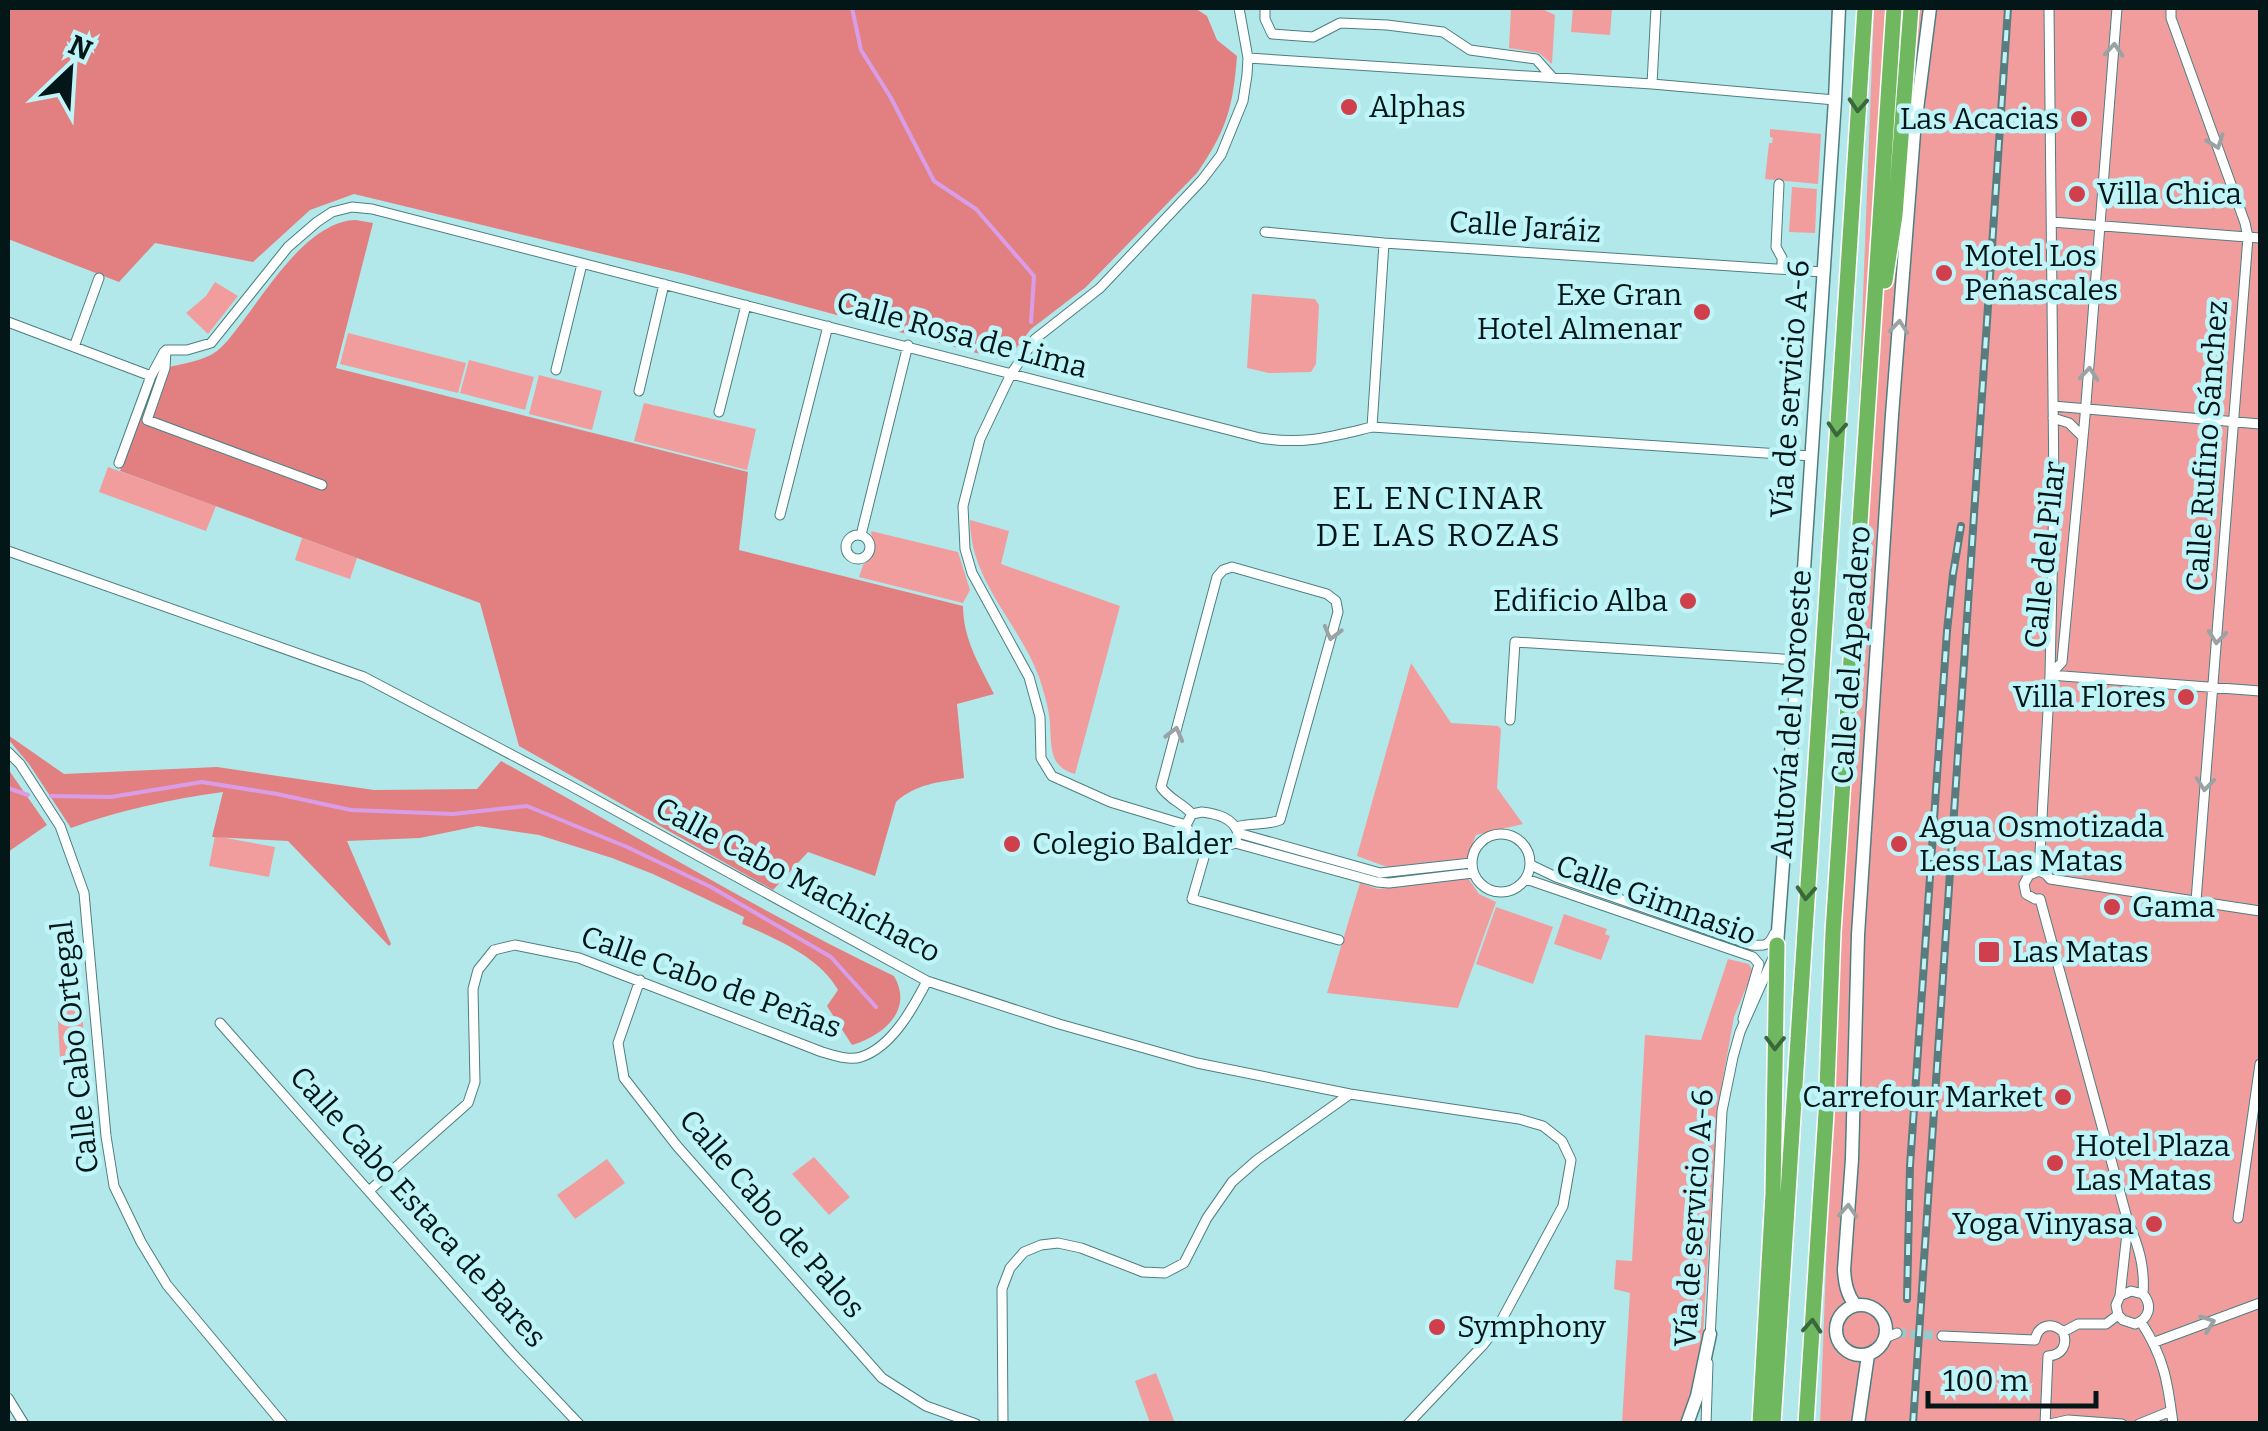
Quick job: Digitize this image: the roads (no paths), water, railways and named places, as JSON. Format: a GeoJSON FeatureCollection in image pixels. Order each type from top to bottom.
{"type":"FeatureCollection","features":[{"type":"Feature","properties":{"kind":"highway","name":"Autovía del Noroeste"},"geometry":{"type":"LineString","coordinates":[[1774,1424],[1864,8]]}},
{"type":"Feature","properties":{"kind":"highway","name":"Autovía del Noroeste"},"geometry":{"type":"LineString","coordinates":[[1806,1424],[1826,1113],[1832,932],[1894,8]]}},
{"type":"Feature","properties":{"kind":"highway"},"geometry":{"type":"LineString","coordinates":[[1867,399],[1895,215],[1911,8]]}},
{"type":"Feature","properties":{"kind":"highway"},"geometry":{"type":"LineString","coordinates":[[1760,1424],[1773,1194],[1776,946]]}},
{"type":"Feature","properties":{"kind":"street"},"geometry":{"type":"LineString","coordinates":[[1186,824],[1110,802],[1052,776],[1042,758],[1040,717],[1028,677],[972,574],[964,549],[963,506],[980,439],[1010,374],[1035,339],[1100,288],[1221,155],[1243,101],[1248,58],[1239,8]]}},
{"type":"Feature","properties":{"kind":"street"},"geometry":{"type":"LineString","coordinates":[[1265,8],[1272,34],[1313,37],[1340,23],[1443,32],[1470,50],[1536,59],[1552,77]]}},
{"type":"Feature","properties":{"kind":"street"},"geometry":{"type":"LineString","coordinates":[[1652,84],[1656,8]]}},
{"type":"Feature","properties":{"kind":"street","name":"Vía de servicio A-6"},"geometry":{"type":"LineString","coordinates":[[1706,1424],[1722,1111],[1732,1056],[1770,964],[1778,928],[1839,8]]}},
{"type":"Feature","properties":{"kind":"street","name":"Calle del Apeadero"},"geometry":{"type":"LineString","coordinates":[[1855,1306],[1848,1296],[1844,1270],[1853,1130],[1858,935],[1892,415],[1914,134],[1930,8]]}},
{"type":"Feature","properties":{"kind":"street"},"geometry":{"type":"LineString","coordinates":[[2039,872],[2050,675],[2054,418],[2049,8]]}},
{"type":"Feature","properties":{"kind":"street","name":"Calle del Pilar"},"geometry":{"type":"LineString","coordinates":[[2050,675],[2062,662],[2117,8]]}},
{"type":"Feature","properties":{"kind":"street","name":"Calle Rufino Sánchez"},"geometry":{"type":"LineString","coordinates":[[2171,8],[2171,18],[2248,237],[2196,901]]}},
{"type":"Feature","properties":{"kind":"street"},"geometry":{"type":"LineString","coordinates":[[1248,58],[1835,100]]}},
{"type":"Feature","properties":{"kind":"street"},"geometry":{"type":"LineString","coordinates":[[1779,184],[1776,247],[1782,269]]}},
{"type":"Feature","properties":{"kind":"street","name":"Calle Rosa de Lima"},"geometry":{"type":"LineString","coordinates":[[166,350],[187,350],[211,343],[288,248],[332,212],[352,207],[1289,443],[1372,427],[1811,456]]}},
{"type":"Feature","properties":{"kind":"street"},"geometry":{"type":"LineString","coordinates":[[2052,222],[2260,238]]}},
{"type":"Feature","properties":{"kind":"street","name":"Calle Jaráiz"},"geometry":{"type":"LineString","coordinates":[[1265,232],[1823,272]]}},
{"type":"Feature","properties":{"kind":"street"},"geometry":{"type":"LineString","coordinates":[[1372,427],[1384,243]]}},
{"type":"Feature","properties":{"kind":"street"},"geometry":{"type":"LineString","coordinates":[[556,370],[582,264]]}},
{"type":"Feature","properties":{"kind":"street"},"geometry":{"type":"LineString","coordinates":[[74,348],[99,278]]}},
{"type":"Feature","properties":{"kind":"street"},"geometry":{"type":"LineString","coordinates":[[639,391],[664,284]]}},
{"type":"Feature","properties":{"kind":"street"},"geometry":{"type":"LineString","coordinates":[[719,412],[746,305]]}},
{"type":"Feature","properties":{"kind":"street"},"geometry":{"type":"LineString","coordinates":[[8,322],[150,376]]}},
{"type":"Feature","properties":{"kind":"street"},"geometry":{"type":"LineString","coordinates":[[780,514],[828,326]]}},
{"type":"Feature","properties":{"kind":"street"},"geometry":{"type":"LineString","coordinates":[[861,535],[908,345]]}},
{"type":"Feature","properties":{"kind":"street"},"geometry":{"type":"LineString","coordinates":[[118,462],[150,376],[166,350]]}},
{"type":"Feature","properties":{"kind":"street"},"geometry":{"type":"LineString","coordinates":[[166,350],[165,368],[147,420],[322,485]]}},
{"type":"Feature","properties":{"kind":"street"},"geometry":{"type":"LineString","coordinates":[[2053,406],[2260,424]]}},
{"type":"Feature","properties":{"kind":"street","name":"Calle del Pilar"},"geometry":{"type":"LineString","coordinates":[[2054,418],[2069,423],[2082,436]]}},
{"type":"Feature","properties":{"kind":"street","name":"Calle Cabo Machichaco"},"geometry":{"type":"LineString","coordinates":[[8,551],[364,677],[570,785],[926,981],[1197,1064],[1543,1126],[1562,1141],[1571,1160],[1564,1206],[1500,1323],[1408,1424]]}},
{"type":"Feature","properties":{"kind":"street"},"geometry":{"type":"LineString","coordinates":[[1232,566],[1328,594],[1336,600],[1338,612],[1280,820],[1268,825],[1251,822],[1218,848],[1197,842],[1189,833],[1186,824],[1192,814],[1184,805],[1168,798],[1160,786],[1217,577],[1232,566]]}},
{"type":"Feature","properties":{"kind":"street"},"geometry":{"type":"LineString","coordinates":[[1510,720],[1516,642],[1798,660]]}},
{"type":"Feature","properties":{"kind":"street"},"geometry":{"type":"LineString","coordinates":[[2050,675],[2260,691]]}},
{"type":"Feature","properties":{"kind":"street","name":"Calle Cabo Ortegal"},"geometry":{"type":"LineString","coordinates":[[8,752],[60,826],[84,893],[114,1186],[167,1285],[283,1424]]}},
{"type":"Feature","properties":{"kind":"street"},"geometry":{"type":"LineString","coordinates":[[1192,814],[1212,813],[1229,820],[1236,834],[1380,873],[1472,868]]}},
{"type":"Feature","properties":{"kind":"street"},"geometry":{"type":"LineString","coordinates":[[1502,833],[1526,847],[1531,865],[1526,879],[1512,890],[1493,892],[1478,881],[1472,868],[1477,845],[1492,834],[1502,833]]}},
{"type":"Feature","properties":{"kind":"street"},"geometry":{"type":"LineString","coordinates":[[1208,847],[1192,900],[1339,940]]}},
{"type":"Feature","properties":{"kind":"street","name":"Calle Gimnasio"},"geometry":{"type":"LineString","coordinates":[[1531,865],[1752,944],[1762,946],[1770,942],[1778,928]]}},
{"type":"Feature","properties":{"kind":"street"},"geometry":{"type":"LineString","coordinates":[[2128,1222],[2116,1306],[2118,1315],[2128,1323],[2141,1322],[2150,1305],[2143,1294],[2138,1244],[2128,1222],[2048,891],[2046,874],[2029,874],[2024,884],[2030,897],[2048,891],[2196,901],[2260,911]]}},
{"type":"Feature","properties":{"kind":"street","name":"Calle Gimnasio"},"geometry":{"type":"LineString","coordinates":[[1526,879],[1753,957],[1759,964],[1740,1032]]}},
{"type":"Feature","properties":{"kind":"street","name":"Calle Cabo de Peñas"},"geometry":{"type":"LineString","coordinates":[[370,1190],[468,1103],[474,1082],[473,990],[478,970],[494,950],[514,944],[580,958],[842,1057],[860,1058],[885,1042],[910,1013],[926,981]]}},
{"type":"Feature","properties":{"kind":"street","name":"Calle Cabo de Palos"},"geometry":{"type":"LineString","coordinates":[[640,980],[618,1043],[624,1078],[678,1146],[882,1378],[926,1406],[976,1424]]}},
{"type":"Feature","properties":{"kind":"street","name":"Calle Cabo Estaca de Bares"},"geometry":{"type":"LineString","coordinates":[[220,1023],[579,1424]]}},
{"type":"Feature","properties":{"kind":"street"},"geometry":{"type":"LineString","coordinates":[[2238,1218],[2255,1137],[2260,1064]]}},
{"type":"Feature","properties":{"kind":"street"},"geometry":{"type":"LineString","coordinates":[[1003,1424],[1002,1290],[1010,1268],[1024,1252],[1058,1243],[1143,1272],[1164,1273],[1184,1263],[1207,1218],[1232,1182],[1350,1094]]}},
{"type":"Feature","properties":{"kind":"street"},"geometry":{"type":"LineString","coordinates":[[2120,1296],[2132,1290],[2143,1294]]}},
{"type":"Feature","properties":{"kind":"street"},"geometry":{"type":"LineString","coordinates":[[2154,1342],[2260,1304]]}},
{"type":"Feature","properties":{"kind":"street"},"geometry":{"type":"LineString","coordinates":[[1866,1305],[1876,1310],[1883,1317],[1886,1332],[1879,1348],[1861,1355],[1844,1350],[1835,1330],[1845,1310],[1855,1306],[1866,1305]]}},
{"type":"Feature","properties":{"kind":"street"},"geometry":{"type":"LineString","coordinates":[[2063,1332],[2078,1324],[2106,1324],[2118,1315]]}},
{"type":"Feature","properties":{"kind":"street"},"geometry":{"type":"LineString","coordinates":[[2141,1322],[2166,1370],[2173,1424]]}},
{"type":"Feature","properties":{"kind":"street"},"geometry":{"type":"LineString","coordinates":[[2052,1326],[2063,1332],[2063,1349],[2054,1356],[2038,1350],[2035,1340],[2040,1329],[2052,1326]]}},
{"type":"Feature","properties":{"kind":"street"},"geometry":{"type":"LineString","coordinates":[[1687,1424],[1710,1334]]}},
{"type":"Feature","properties":{"kind":"street"},"geometry":{"type":"LineString","coordinates":[[1942,1336],[2035,1340]]}},
{"type":"Feature","properties":{"kind":"street"},"geometry":{"type":"LineString","coordinates":[[1855,1424],[1856,1374],[1861,1355]]}},
{"type":"Feature","properties":{"kind":"street"},"geometry":{"type":"LineString","coordinates":[[2048,1356],[2047,1424],[2068,1420]]}},
{"type":"Feature","properties":{"kind":"street"},"geometry":{"type":"LineString","coordinates":[[8,1398],[24,1424]]}},
{"type":"Feature","properties":{"kind":"street"},"geometry":{"type":"LineString","coordinates":[[2046,1408],[2052,1415],[2068,1420],[2122,1424]]}},
{"type":"Feature","properties":{"kind":"street"},"geometry":{"type":"LineString","coordinates":[[2140,1424],[2172,1410]]}},
{"type":"Feature","properties":{"kind":"waterway"},"geometry":{"type":"LineString","coordinates":[[852,8],[861,50],[934,181],[976,209],[1034,276],[1031,322]]}},
{"type":"Feature","properties":{"kind":"waterway"},"geometry":{"type":"LineString","coordinates":[[51,796],[111,797],[202,782],[351,810],[453,814],[527,806],[711,887],[831,957],[876,1007]]}},
{"type":"Feature","properties":{"kind":"waterway"},"geometry":{"type":"LineString","coordinates":[[8,788],[28,795]]}},
{"type":"Feature","properties":{"kind":"tunnel"},"geometry":{"type":"LineString","coordinates":[[1897,1333],[1942,1336]]}},
{"type":"Feature","properties":{"kind":"railway"},"geometry":{"type":"LineString","coordinates":[[1913,1424],[2008,8]]}},
{"type":"Feature","properties":{"kind":"railway"},"geometry":{"type":"LineString","coordinates":[[1907,1299],[1910,1166],[1947,631],[1961,526]]}},
{"type":"Feature","properties":{"kind":"place","name":"Alphas"},"geometry":{"type":"Point","coordinates":[1349,107]}},
{"type":"Feature","properties":{"kind":"place","name":"Las Acacias"},"geometry":{"type":"Point","coordinates":[2079,119]}},
{"type":"Feature","properties":{"kind":"place","name":"Villa Chica"},"geometry":{"type":"Point","coordinates":[2077,194]}},
{"type":"Feature","properties":{"kind":"place","name":"Motel Los Peñascales"},"geometry":{"type":"Point","coordinates":[1944,273]}},
{"type":"Feature","properties":{"kind":"place","name":"Exe Gran Hotel Almenar"},"geometry":{"type":"Point","coordinates":[1702,312]}},
{"type":"Feature","properties":{"kind":"place","name":"Edificio Alba"},"geometry":{"type":"Point","coordinates":[1688,601]}},
{"type":"Feature","properties":{"kind":"place","name":"Villa Flores"},"geometry":{"type":"Point","coordinates":[2186,697]}},
{"type":"Feature","properties":{"kind":"place","name":"Colegio Balder"},"geometry":{"type":"Point","coordinates":[1012,844]}},
{"type":"Feature","properties":{"kind":"place","name":"Agua Osmotizada Less Las Matas"},"geometry":{"type":"Point","coordinates":[1899,844]}},
{"type":"Feature","properties":{"kind":"place","name":"Gama"},"geometry":{"type":"Point","coordinates":[2112,907]}},
{"type":"Feature","properties":{"kind":"place","name":"Las Matas"},"geometry":{"type":"Point","coordinates":[1989,952]}},
{"type":"Feature","properties":{"kind":"place","name":"Carrefour Market"},"geometry":{"type":"Point","coordinates":[2063,1097]}},
{"type":"Feature","properties":{"kind":"place","name":"Hotel Plaza Las Matas"},"geometry":{"type":"Point","coordinates":[2055,1163]}},
{"type":"Feature","properties":{"kind":"place","name":"Yoga Vinyasa"},"geometry":{"type":"Point","coordinates":[2154,1224]}},
{"type":"Feature","properties":{"kind":"place","name":"Symphony"},"geometry":{"type":"Point","coordinates":[1437,1327]}},
{"type":"Feature","properties":{"kind":"district","name":"EL ENCINAR DE LAS ROZAS"},"geometry":{"type":"Point","coordinates":[1439,516]}}]}
